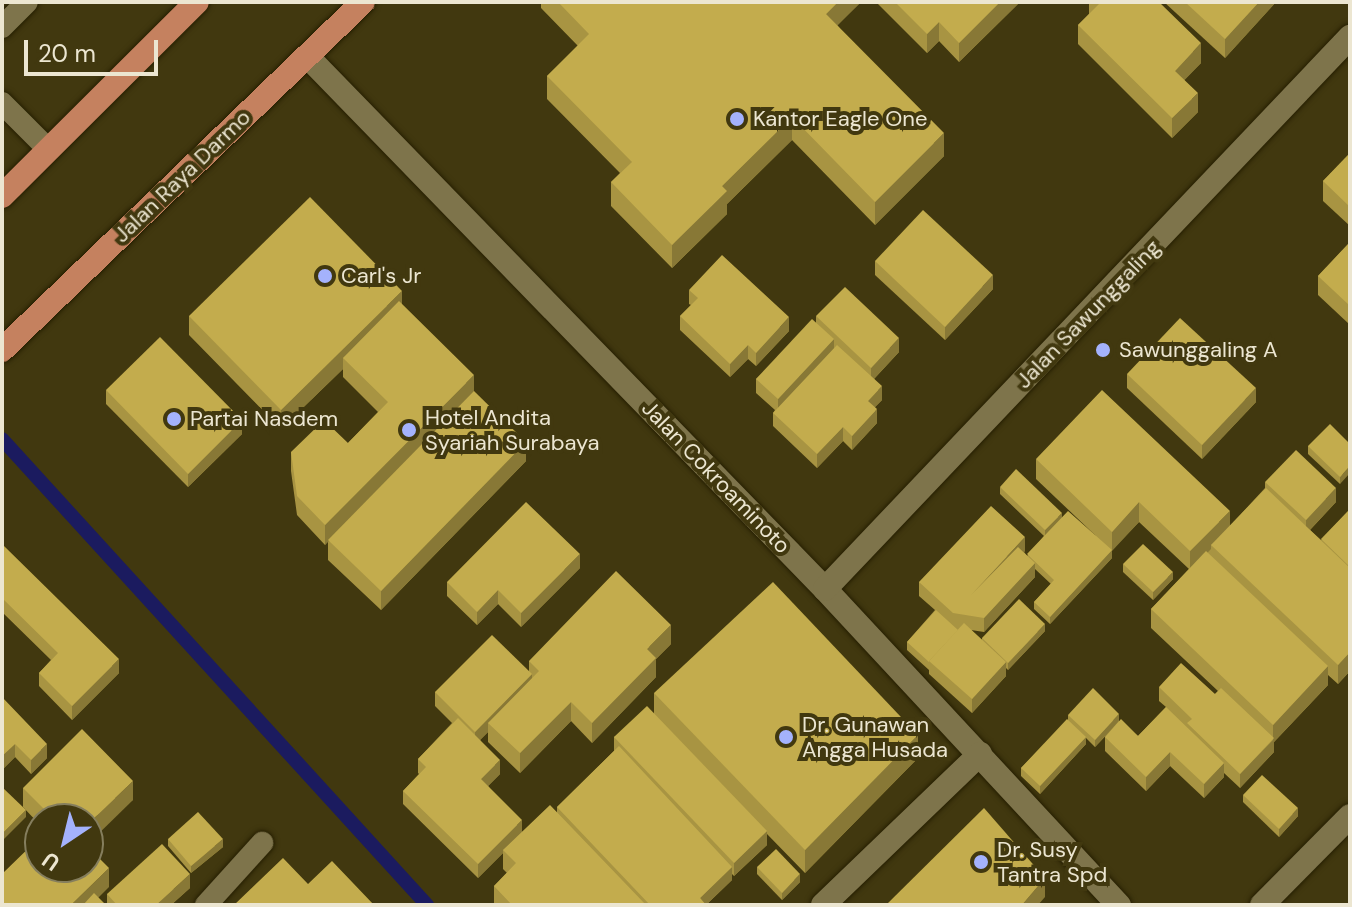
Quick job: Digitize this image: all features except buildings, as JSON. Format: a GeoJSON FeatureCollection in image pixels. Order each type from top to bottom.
{"type":"FeatureCollection","features":[{"type":"Feature","properties":{"kind":"main road"},"geometry":{"type":"LineString","coordinates":[[2,196],[197,2]]}},
{"type":"Feature","properties":{"kind":"main road","name":"Jalan Raya Darmo"},"geometry":{"type":"LineString","coordinates":[[2,350],[363,2]]}},
{"type":"Feature","properties":{"kind":"street","name":"Jalan Sawunggaling"},"geometry":{"type":"LineString","coordinates":[[825,589],[1350,37]]}},
{"type":"Feature","properties":{"kind":"street","name":"Jalan Cokroaminoto"},"geometry":{"type":"LineString","coordinates":[[307,56],[825,589],[1119,905]]}},
{"type":"Feature","properties":{"kind":"street"},"geometry":{"type":"LineString","coordinates":[[823,905],[980,754]]}},
{"type":"Feature","properties":{"kind":"street"},"geometry":{"type":"LineString","coordinates":[[1262,905],[1350,816]]}},
{"type":"Feature","properties":{"kind":"lane"},"geometry":{"type":"LineString","coordinates":[[2,27],[27,2]]}},
{"type":"Feature","properties":{"kind":"lane"},"geometry":{"type":"LineString","coordinates":[[2,103],[48,149]]}},
{"type":"Feature","properties":{"kind":"lane"},"geometry":{"type":"LineString","coordinates":[[206,905],[262,843]]}},
{"type":"Feature","properties":{"kind":"waterway"},"geometry":{"type":"LineString","coordinates":[[2,439],[427,905]]}},
{"type":"Feature","properties":{"kind":"place","name":"Kantor Eagle One"},"geometry":{"type":"Point","coordinates":[737,119]}},
{"type":"Feature","properties":{"kind":"place","name":"Carl's Jr"},"geometry":{"type":"Point","coordinates":[325,276]}},
{"type":"Feature","properties":{"kind":"place","name":"Sawunggaling A"},"geometry":{"type":"Point","coordinates":[1103,350]}},
{"type":"Feature","properties":{"kind":"place","name":"Partai Nasdem"},"geometry":{"type":"Point","coordinates":[174,419]}},
{"type":"Feature","properties":{"kind":"place","name":"Hotel Andita Syariah Surabaya"},"geometry":{"type":"Point","coordinates":[409,430]}},
{"type":"Feature","properties":{"kind":"place","name":"Dr. Gunawan Angga Husada"},"geometry":{"type":"Point","coordinates":[786,737]}},
{"type":"Feature","properties":{"kind":"place","name":"Dr. Susy Tantra Spd"},"geometry":{"type":"Point","coordinates":[981,862]}}]}
